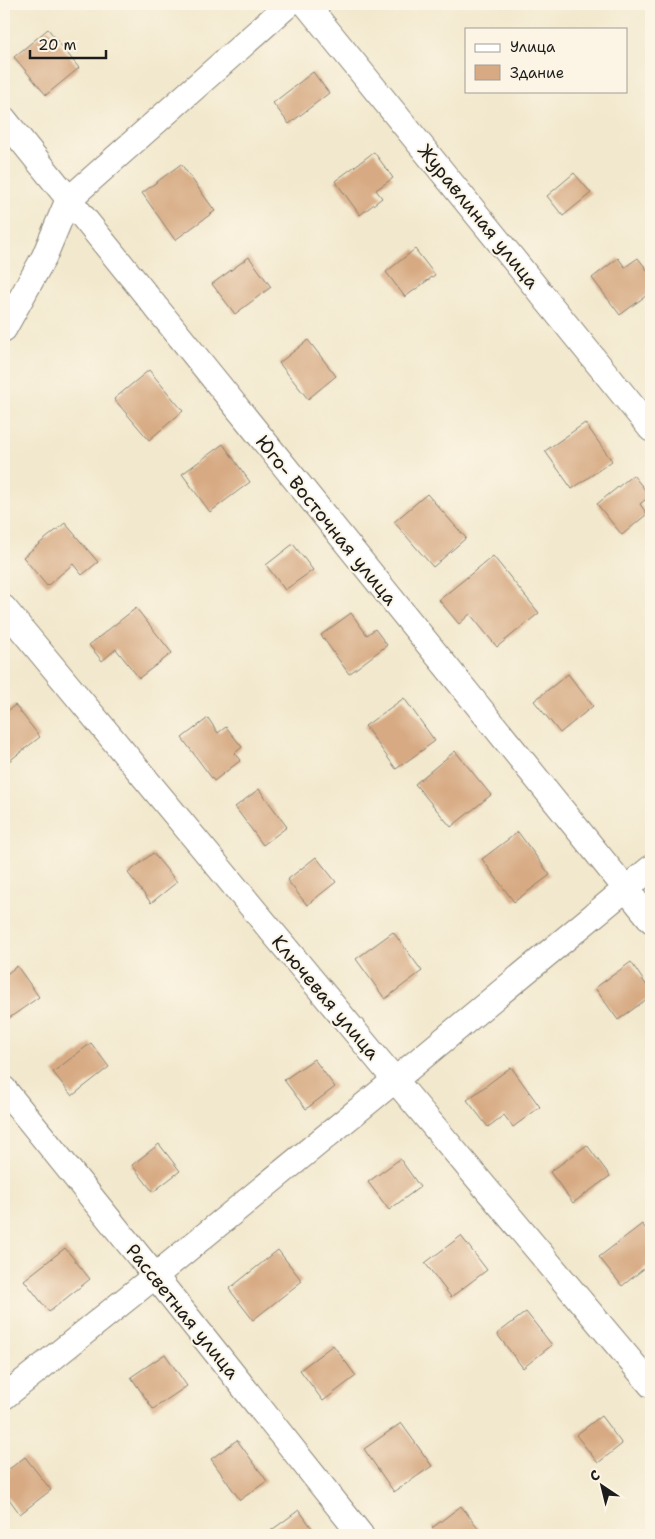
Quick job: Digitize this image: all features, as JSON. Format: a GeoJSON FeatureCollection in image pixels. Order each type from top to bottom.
{"type":"FeatureCollection","features":[{"type":"Feature","properties":{"kind":"street"},"geometry":{"type":"LineString","coordinates":[[4,329],[44,257],[68,200],[289,4]]}},
{"type":"Feature","properties":{"kind":"street","name":"Журавлиная улица"},"geometry":{"type":"LineString","coordinates":[[306,4],[651,429]]}},
{"type":"Feature","properties":{"kind":"street","name":"Юго- Восточная улица"},"geometry":{"type":"LineString","coordinates":[[4,119],[651,920]]}},
{"type":"Feature","properties":{"kind":"street","name":"Ключевая улица"},"geometry":{"type":"LineString","coordinates":[[4,608],[395,1080],[651,1384]]}},
{"type":"Feature","properties":{"kind":"street"},"geometry":{"type":"LineString","coordinates":[[4,1397],[395,1080],[651,868]]}},
{"type":"Feature","properties":{"kind":"street","name":"Рассветная улица"},"geometry":{"type":"LineString","coordinates":[[4,1089],[361,1535]]}},
{"type":"Feature","properties":{"kind":"building"},"geometry":{"type":"Polygon","coordinates":[[[48,29],[79,68],[46,95],[14,57],[48,29]]]}},
{"type":"Feature","properties":{"kind":"building"},"geometry":{"type":"Polygon","coordinates":[[[313,72],[329,93],[289,124],[273,103],[313,72]]]}},
{"type":"Feature","properties":{"kind":"building"},"geometry":{"type":"Polygon","coordinates":[[[374,152],[393,178],[376,190],[382,198],[360,215],[335,181],[374,152]]]}},
{"type":"Feature","properties":{"kind":"building"},"geometry":{"type":"Polygon","coordinates":[[[181,164],[215,211],[175,240],[142,193],[181,164]]]}},
{"type":"Feature","properties":{"kind":"building"},"geometry":{"type":"Polygon","coordinates":[[[574,173],[591,193],[563,216],[547,196],[574,173]]]}},
{"type":"Feature","properties":{"kind":"building"},"geometry":{"type":"Polygon","coordinates":[[[415,249],[435,275],[405,297],[386,272],[415,249]]]}},
{"type":"Feature","properties":{"kind":"building"},"geometry":{"type":"Polygon","coordinates":[[[249,257],[271,287],[235,314],[212,284],[249,257]]]}},
{"type":"Feature","properties":{"kind":"building"},"geometry":{"type":"Polygon","coordinates":[[[618,258],[625,267],[638,258],[651,275],[651,292],[620,315],[592,278],[618,258]]]}},
{"type":"Feature","properties":{"kind":"building"},"geometry":{"type":"Polygon","coordinates":[[[308,340],[336,376],[308,399],[279,363],[308,340]]]}},
{"type":"Feature","properties":{"kind":"building"},"geometry":{"type":"Polygon","coordinates":[[[149,370],[183,411],[149,440],[114,399],[149,370]]]}},
{"type":"Feature","properties":{"kind":"building"},"geometry":{"type":"Polygon","coordinates":[[[585,423],[612,461],[572,489],[545,451],[585,423]]]}},
{"type":"Feature","properties":{"kind":"building"},"geometry":{"type":"Polygon","coordinates":[[[223,444],[250,482],[210,512],[182,474],[223,444]]]}},
{"type":"Feature","properties":{"kind":"building"},"geometry":{"type":"Polygon","coordinates":[[[633,475],[650,496],[640,504],[647,514],[622,535],[597,504],[633,475]]]}},
{"type":"Feature","properties":{"kind":"building"},"geometry":{"type":"Polygon","coordinates":[[[427,494],[466,538],[433,567],[394,522],[427,494]]]}},
{"type":"Feature","properties":{"kind":"building"},"geometry":{"type":"Polygon","coordinates":[[[65,523],[98,562],[82,575],[73,564],[47,586],[23,557],[65,523]]]}},
{"type":"Feature","properties":{"kind":"building"},"geometry":{"type":"Polygon","coordinates":[[[293,544],[313,570],[285,590],[266,565],[293,544]]]}},
{"type":"Feature","properties":{"kind":"building"},"geometry":{"type":"Polygon","coordinates":[[[493,556],[539,613],[497,647],[470,614],[459,624],[439,600],[493,556]]]}},
{"type":"Feature","properties":{"kind":"building"},"geometry":{"type":"Polygon","coordinates":[[[136,608],[172,653],[139,678],[116,649],[102,661],[89,645],[136,608]]]}},
{"type":"Feature","properties":{"kind":"building"},"geometry":{"type":"Polygon","coordinates":[[[351,613],[367,635],[375,629],[387,645],[349,674],[321,635],[351,613]]]}},
{"type":"Feature","properties":{"kind":"building"},"geometry":{"type":"Polygon","coordinates":[[[568,674],[593,706],[560,733],[534,701],[568,674]]]}},
{"type":"Feature","properties":{"kind":"building"},"geometry":{"type":"Polygon","coordinates":[[[404,698],[435,741],[396,769],[365,726],[404,698]]]}},
{"type":"Feature","properties":{"kind":"building"},"geometry":{"type":"Polygon","coordinates":[[[15,705],[40,737],[4,765],[4,714],[15,705]]]}},
{"type":"Feature","properties":{"kind":"building"},"geometry":{"type":"Polygon","coordinates":[[[208,718],[218,733],[226,727],[242,747],[235,753],[241,760],[214,781],[182,738],[208,718]]]}},
{"type":"Feature","properties":{"kind":"building"},"geometry":{"type":"Polygon","coordinates":[[[455,751],[491,795],[451,827],[415,784],[455,751]]]}},
{"type":"Feature","properties":{"kind":"building"},"geometry":{"type":"Polygon","coordinates":[[[259,789],[287,827],[263,845],[235,807],[259,789]]]}},
{"type":"Feature","properties":{"kind":"building"},"geometry":{"type":"Polygon","coordinates":[[[518,832],[550,875],[514,902],[482,859],[518,832]]]}},
{"type":"Feature","properties":{"kind":"building"},"geometry":{"type":"Polygon","coordinates":[[[153,853],[177,882],[151,903],[128,873],[153,853]]]}},
{"type":"Feature","properties":{"kind":"building"},"geometry":{"type":"Polygon","coordinates":[[[316,857],[336,882],[307,905],[287,880],[316,857]]]}},
{"type":"Feature","properties":{"kind":"building"},"geometry":{"type":"Polygon","coordinates":[[[393,932],[422,971],[385,999],[356,959],[393,932]]]}},
{"type":"Feature","properties":{"kind":"building"},"geometry":{"type":"Polygon","coordinates":[[[631,962],[651,992],[651,996],[618,1020],[595,988],[631,962]]]}},
{"type":"Feature","properties":{"kind":"building"},"geometry":{"type":"Polygon","coordinates":[[[17,966],[39,997],[5,1021],[4,976],[17,966]]]}},
{"type":"Feature","properties":{"kind":"building"},"geometry":{"type":"Polygon","coordinates":[[[91,1043],[109,1067],[72,1096],[53,1072],[91,1043]]]}},
{"type":"Feature","properties":{"kind":"building"},"geometry":{"type":"Polygon","coordinates":[[[314,1059],[335,1087],[306,1109],[284,1080],[314,1059]]]}},
{"type":"Feature","properties":{"kind":"building"},"geometry":{"type":"Polygon","coordinates":[[[511,1067],[540,1107],[513,1127],[504,1115],[488,1127],[467,1100],[511,1067]]]}},
{"type":"Feature","properties":{"kind":"building"},"geometry":{"type":"Polygon","coordinates":[[[159,1144],[180,1171],[153,1192],[132,1165],[159,1144]]]}},
{"type":"Feature","properties":{"kind":"building"},"geometry":{"type":"Polygon","coordinates":[[[587,1145],[610,1176],[573,1203],[550,1172],[587,1145]]]}},
{"type":"Feature","properties":{"kind":"building"},"geometry":{"type":"Polygon","coordinates":[[[400,1159],[420,1187],[389,1210],[368,1182],[400,1159]]]}},
{"type":"Feature","properties":{"kind":"building"},"geometry":{"type":"Polygon","coordinates":[[[642,1224],[651,1236],[651,1263],[622,1286],[599,1257],[642,1224]]]}},
{"type":"Feature","properties":{"kind":"building"},"geometry":{"type":"Polygon","coordinates":[[[461,1236],[487,1270],[451,1297],[425,1263],[461,1236]]]}},
{"type":"Feature","properties":{"kind":"building"},"geometry":{"type":"Polygon","coordinates":[[[65,1248],[90,1279],[49,1312],[24,1280],[65,1248]]]}},
{"type":"Feature","properties":{"kind":"building"},"geometry":{"type":"Polygon","coordinates":[[[278,1250],[302,1281],[253,1320],[229,1289],[278,1250]]]}},
{"type":"Feature","properties":{"kind":"building"},"geometry":{"type":"Polygon","coordinates":[[[526,1312],[552,1345],[523,1368],[497,1334],[526,1312]]]}},
{"type":"Feature","properties":{"kind":"building"},"geometry":{"type":"Polygon","coordinates":[[[333,1345],[356,1376],[323,1401],[300,1370],[333,1345]]]}},
{"type":"Feature","properties":{"kind":"building"},"geometry":{"type":"Polygon","coordinates":[[[165,1354],[187,1386],[153,1409],[131,1377],[165,1354]]]}},
{"type":"Feature","properties":{"kind":"building"},"geometry":{"type":"Polygon","coordinates":[[[601,1416],[622,1444],[598,1463],[576,1435],[601,1416]]]}},
{"type":"Feature","properties":{"kind":"building"},"geometry":{"type":"Polygon","coordinates":[[[401,1423],[432,1466],[394,1492],[364,1449],[401,1423]]]}},
{"type":"Feature","properties":{"kind":"building"},"geometry":{"type":"Polygon","coordinates":[[[237,1440],[267,1481],[240,1500],[211,1459],[237,1440]]]}},
{"type":"Feature","properties":{"kind":"building"},"geometry":{"type":"Polygon","coordinates":[[[25,1457],[51,1490],[20,1514],[4,1492],[4,1473],[25,1457]]]}},
{"type":"Feature","properties":{"kind":"building"},"geometry":{"type":"Polygon","coordinates":[[[461,1506],[484,1535],[438,1535],[432,1528],[461,1506]]]}},
{"type":"Feature","properties":{"kind":"building"},"geometry":{"type":"Polygon","coordinates":[[[299,1510],[317,1535],[265,1535],[299,1510]]]}}]}
